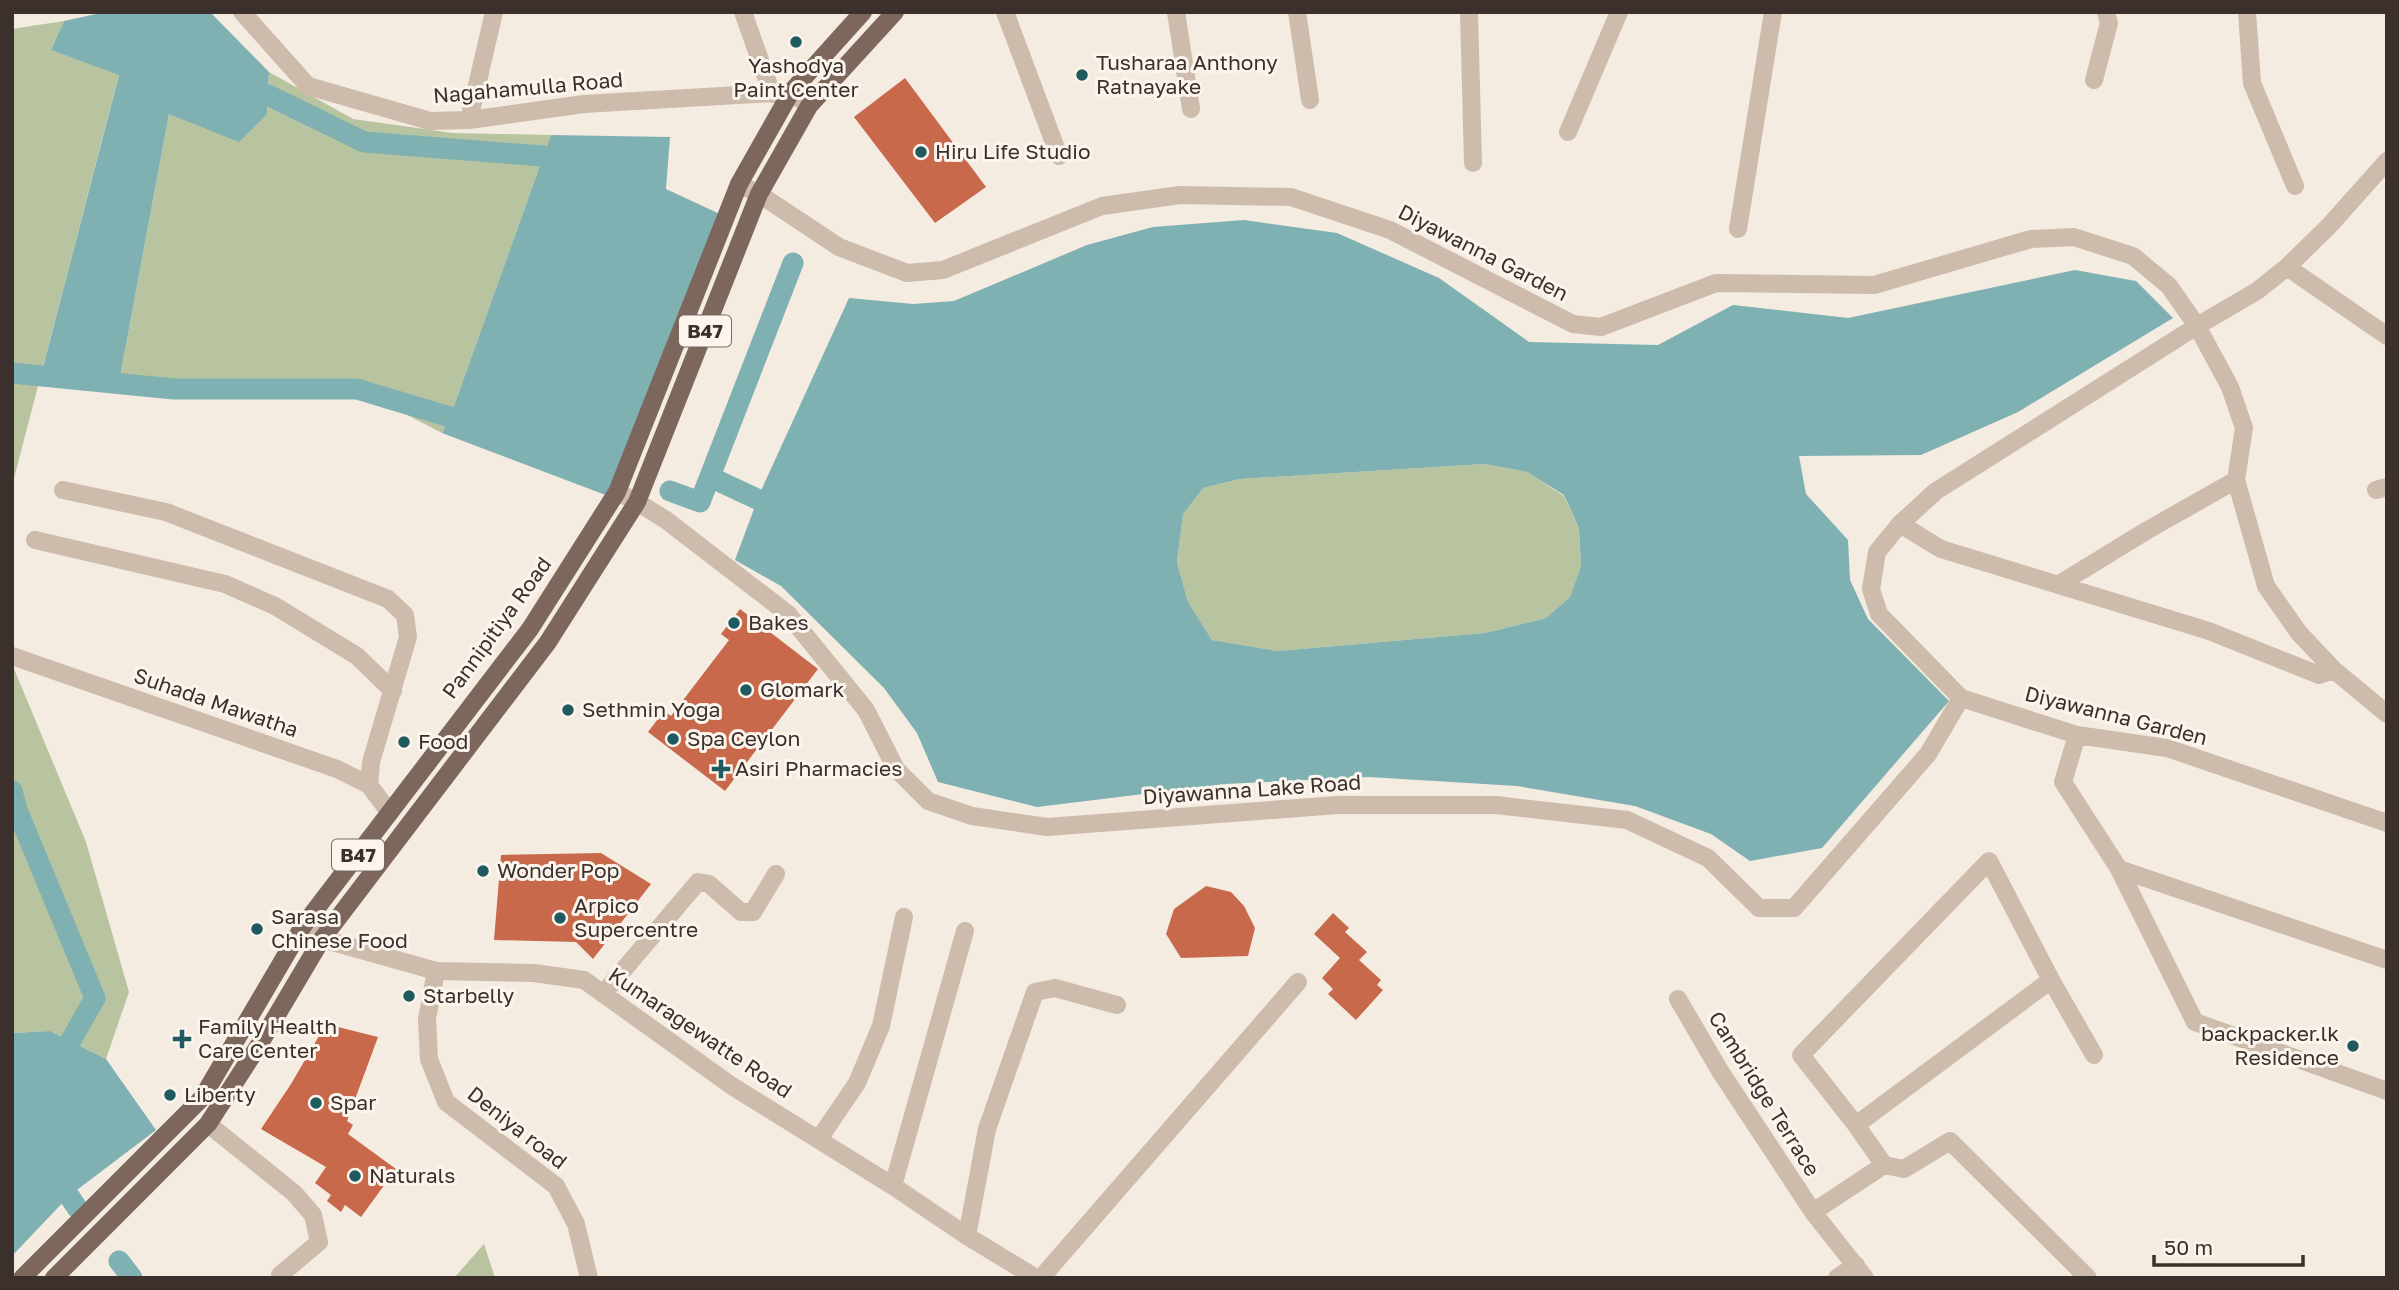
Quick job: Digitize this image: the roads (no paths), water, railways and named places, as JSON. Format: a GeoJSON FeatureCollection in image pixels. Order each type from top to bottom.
{"type":"FeatureCollection","features":[{"type":"Feature","properties":{"kind":"main road","name":"Pannipitiya Road"},"geometry":{"type":"LineString","coordinates":[[22,1278],[202,1098],[303,926],[530,629],[617,492],[739,184],[791,92],[863,12]]}},
{"type":"Feature","properties":{"kind":"main road","name":"B47"},"geometry":{"type":"LineString","coordinates":[[54,1278],[208,1124],[322,939],[548,642],[637,502],[759,194],[809,106],[895,12]]}},
{"type":"Feature","properties":{"kind":"street","name":"Nagahamulla Road"},"geometry":{"type":"LineString","coordinates":[[242,12],[308,86],[429,121],[469,120],[584,104],[791,92]]}},
{"type":"Feature","properties":{"kind":"street"},"geometry":{"type":"LineString","coordinates":[[469,120],[494,12]]}},
{"type":"Feature","properties":{"kind":"street"},"geometry":{"type":"LineString","coordinates":[[743,12],[772,94]]}},
{"type":"Feature","properties":{"kind":"street"},"geometry":{"type":"LineString","coordinates":[[1005,12],[1059,156]]}},
{"type":"Feature","properties":{"kind":"street"},"geometry":{"type":"LineString","coordinates":[[1176,12],[1191,109]]}},
{"type":"Feature","properties":{"kind":"street"},"geometry":{"type":"LineString","coordinates":[[1297,12],[1310,100]]}},
{"type":"Feature","properties":{"kind":"street"},"geometry":{"type":"LineString","coordinates":[[1469,12],[1473,163]]}},
{"type":"Feature","properties":{"kind":"street"},"geometry":{"type":"LineString","coordinates":[[1568,132],[1619,12]]}},
{"type":"Feature","properties":{"kind":"street"},"geometry":{"type":"LineString","coordinates":[[1738,229],[1773,12]]}},
{"type":"Feature","properties":{"kind":"street"},"geometry":{"type":"LineString","coordinates":[[2094,80],[2109,23],[2106,12]]}},
{"type":"Feature","properties":{"kind":"street"},"geometry":{"type":"LineString","coordinates":[[2247,12],[2252,83],[2295,186]]}},
{"type":"Feature","properties":{"kind":"street"},"geometry":{"type":"LineString","coordinates":[[791,92],[809,106]]}},
{"type":"Feature","properties":{"kind":"street"},"geometry":{"type":"LineString","coordinates":[[2197,326],[2257,291],[2287,267],[2329,226],[2387,161]]}},
{"type":"Feature","properties":{"kind":"street","name":"Diyawanna Garden"},"geometry":{"type":"LineString","coordinates":[[739,184],[759,194],[839,247],[907,273],[943,270],[1102,206],[1180,195],[1291,197],[1390,230],[1573,324],[1601,327],[1716,283],[1874,285],[2031,239],[2074,237],[2133,256],[2169,286],[2197,326],[2230,387],[2244,428],[2236,480],[2266,586],[2299,633],[2334,670],[2387,714]]}},
{"type":"Feature","properties":{"kind":"street"},"geometry":{"type":"LineString","coordinates":[[2287,267],[2387,337]]}},
{"type":"Feature","properties":{"kind":"street","name":"Diyawanna Garden"},"geometry":{"type":"LineString","coordinates":[[2197,326],[1936,491],[1900,524],[1877,552],[1871,589],[1879,614],[1961,698],[2077,735],[2167,748],[2387,823]]}},
{"type":"Feature","properties":{"kind":"street"},"geometry":{"type":"LineString","coordinates":[[2058,586],[2146,530],[2236,480]]}},
{"type":"Feature","properties":{"kind":"street"},"geometry":{"type":"LineString","coordinates":[[63,490],[166,512],[388,599],[405,615],[408,637],[372,762],[369,785]]}},
{"type":"Feature","properties":{"kind":"street","name":"Diyawanna Lake Road"},"geometry":{"type":"LineString","coordinates":[[617,492],[666,520],[788,614],[866,710],[896,769],[928,801],[972,816],[1046,827],[1338,805],[1496,805],[1627,820],[1708,858],[1759,908],[1794,908],[1928,754],[1961,698]]}},
{"type":"Feature","properties":{"kind":"street"},"geometry":{"type":"LineString","coordinates":[[1900,524],[1941,549],[2209,631],[2319,676],[2334,670]]}},
{"type":"Feature","properties":{"kind":"street"},"geometry":{"type":"LineString","coordinates":[[35,540],[225,584],[275,606],[357,656],[393,691]]}},
{"type":"Feature","properties":{"kind":"street","name":"Suhada Mawatha"},"geometry":{"type":"LineString","coordinates":[[12,656],[337,769],[369,785],[390,813]]}},
{"type":"Feature","properties":{"kind":"street"},"geometry":{"type":"LineString","coordinates":[[2077,735],[2063,782],[2119,869],[2194,1022],[2387,1091]]}},
{"type":"Feature","properties":{"kind":"street"},"geometry":{"type":"LineString","coordinates":[[2088,1278],[1950,1140],[1904,1169],[1884,1165],[1801,1055],[1989,861],[2051,980],[2094,1055]]}},
{"type":"Feature","properties":{"kind":"street"},"geometry":{"type":"LineString","coordinates":[[2119,869],[2387,960]]}},
{"type":"Feature","properties":{"kind":"street"},"geometry":{"type":"LineString","coordinates":[[603,994],[698,883],[709,884],[741,912],[752,912],[776,874]]}},
{"type":"Feature","properties":{"kind":"street"},"geometry":{"type":"LineString","coordinates":[[820,1139],[857,1083],[881,1026],[904,917]]}},
{"type":"Feature","properties":{"kind":"street","name":"Kumaragewatte Road"},"geometry":{"type":"LineString","coordinates":[[303,926],[322,939],[436,971],[534,973],[584,980],[732,1086],[820,1139],[967,1236],[1039,1278]]}},
{"type":"Feature","properties":{"kind":"street"},"geometry":{"type":"LineString","coordinates":[[893,1186],[965,931]]}},
{"type":"Feature","properties":{"kind":"street","name":"Deniya road"},"geometry":{"type":"LineString","coordinates":[[436,971],[427,1019],[429,1059],[446,1102],[556,1186],[576,1224],[589,1278]]}},
{"type":"Feature","properties":{"kind":"street"},"geometry":{"type":"LineString","coordinates":[[1856,1125],[2051,980]]}},
{"type":"Feature","properties":{"kind":"street"},"geometry":{"type":"LineString","coordinates":[[1039,1278],[1298,982]]}},
{"type":"Feature","properties":{"kind":"street"},"geometry":{"type":"LineString","coordinates":[[967,1236],[987,1129],[1035,992],[1055,988],[1117,1005]]}},
{"type":"Feature","properties":{"kind":"street","name":"Cambridge Terrace"},"geometry":{"type":"LineString","coordinates":[[1678,999],[1720,1071],[1813,1212],[1861,1271]]}},
{"type":"Feature","properties":{"kind":"street"},"geometry":{"type":"LineString","coordinates":[[208,1124],[294,1194],[313,1215],[319,1242],[280,1276]]}},
{"type":"Feature","properties":{"kind":"street"},"geometry":{"type":"LineString","coordinates":[[1813,1212],[1884,1165]]}},
{"type":"Feature","properties":{"kind":"street"},"geometry":{"type":"LineString","coordinates":[[1837,1278],[1861,1271]]}},
{"type":"Feature","properties":{"kind":"water"},"geometry":{"type":"Polygon","coordinates":[[[105,12],[210,12],[269,72],[267,114],[239,142],[169,114],[119,382],[41,375],[119,75],[51,50],[64,21],[105,12]]]}},
{"type":"Feature","properties":{"kind":"water"},"geometry":{"type":"Polygon","coordinates":[[[551,135],[670,137],[666,189],[722,215],[608,496],[442,433],[551,135]]]}},
{"type":"Feature","properties":{"kind":"water"},"geometry":{"type":"Polygon","coordinates":[[[1244,220],[1337,233],[1439,278],[1529,342],[1658,345],[1733,305],[1848,318],[2075,270],[2136,281],[2173,318],[2018,412],[1921,455],[1799,456],[1806,494],[1848,540],[1850,580],[1868,619],[1949,701],[1822,848],[1750,861],[1711,834],[1635,806],[1517,786],[1369,777],[1225,784],[1037,807],[938,782],[917,733],[884,688],[781,586],[735,560],[760,493],[849,298],[913,304],[954,301],[1087,245],[1153,227],[1244,220]],[[1485,464],[1240,479],[1203,488],[1183,514],[1177,562],[1188,602],[1212,640],[1278,651],[1485,633],[1546,618],[1570,597],[1581,566],[1579,528],[1564,495],[1527,472],[1485,464]]]}},
{"type":"Feature","properties":{"kind":"water"},"geometry":{"type":"Polygon","coordinates":[[[50,1031],[106,1059],[156,1130],[69,1196],[12,1256],[12,1033],[50,1031]]]}},
{"type":"Feature","properties":{"kind":"waterway"},"geometry":{"type":"LineString","coordinates":[[268,95],[364,142],[543,156]]}},
{"type":"Feature","properties":{"kind":"waterway"},"geometry":{"type":"LineString","coordinates":[[670,491],[700,502],[793,263]]}},
{"type":"Feature","properties":{"kind":"waterway"},"geometry":{"type":"LineString","coordinates":[[12,373],[174,389],[357,389],[450,417]]}},
{"type":"Feature","properties":{"kind":"waterway"},"geometry":{"type":"LineString","coordinates":[[710,477],[757,499]]}},
{"type":"Feature","properties":{"kind":"waterway"},"geometry":{"type":"LineString","coordinates":[[12,791],[17,810],[95,998],[70,1042]]}},
{"type":"Feature","properties":{"kind":"waterway"},"geometry":{"type":"LineString","coordinates":[[69,1196],[78,1209]]}},
{"type":"Feature","properties":{"kind":"waterway"},"geometry":{"type":"LineString","coordinates":[[119,1261],[132,1278]]}},
{"type":"Feature","properties":{"kind":"place","name":"Yashodya Paint Center"},"geometry":{"type":"Point","coordinates":[796,42]}},
{"type":"Feature","properties":{"kind":"place","name":"Tusharaa Anthony Ratnayake"},"geometry":{"type":"Point","coordinates":[1082,75]}},
{"type":"Feature","properties":{"kind":"place","name":"Hiru Life Studio"},"geometry":{"type":"Point","coordinates":[921,152]}},
{"type":"Feature","properties":{"kind":"place","name":"Bakes"},"geometry":{"type":"Point","coordinates":[734,623]}},
{"type":"Feature","properties":{"kind":"place","name":"Glomark"},"geometry":{"type":"Point","coordinates":[746,690]}},
{"type":"Feature","properties":{"kind":"place","name":"Sethmin Yoga"},"geometry":{"type":"Point","coordinates":[568,710]}},
{"type":"Feature","properties":{"kind":"place","name":"Spa Ceylon"},"geometry":{"type":"Point","coordinates":[673,739]}},
{"type":"Feature","properties":{"kind":"place","name":"Food"},"geometry":{"type":"Point","coordinates":[404,742]}},
{"type":"Feature","properties":{"kind":"place","name":"Asiri Pharmacies"},"geometry":{"type":"Point","coordinates":[721,769]}},
{"type":"Feature","properties":{"kind":"place","name":"Wonder Pop"},"geometry":{"type":"Point","coordinates":[483,871]}},
{"type":"Feature","properties":{"kind":"place","name":"Arpico Supercentre"},"geometry":{"type":"Point","coordinates":[560,918]}},
{"type":"Feature","properties":{"kind":"place","name":"Sarasa Chinese Food"},"geometry":{"type":"Point","coordinates":[257,929]}},
{"type":"Feature","properties":{"kind":"place","name":"Starbelly"},"geometry":{"type":"Point","coordinates":[409,996]}},
{"type":"Feature","properties":{"kind":"place","name":"Family Health Care Center"},"geometry":{"type":"Point","coordinates":[182,1039]}},
{"type":"Feature","properties":{"kind":"place","name":"backpacker.lk Residence"},"geometry":{"type":"Point","coordinates":[2353,1046]}},
{"type":"Feature","properties":{"kind":"place","name":"Liberty"},"geometry":{"type":"Point","coordinates":[170,1095]}},
{"type":"Feature","properties":{"kind":"place","name":"Spar"},"geometry":{"type":"Point","coordinates":[316,1103]}},
{"type":"Feature","properties":{"kind":"place","name":"Naturals"},"geometry":{"type":"Point","coordinates":[355,1176]}}]}
